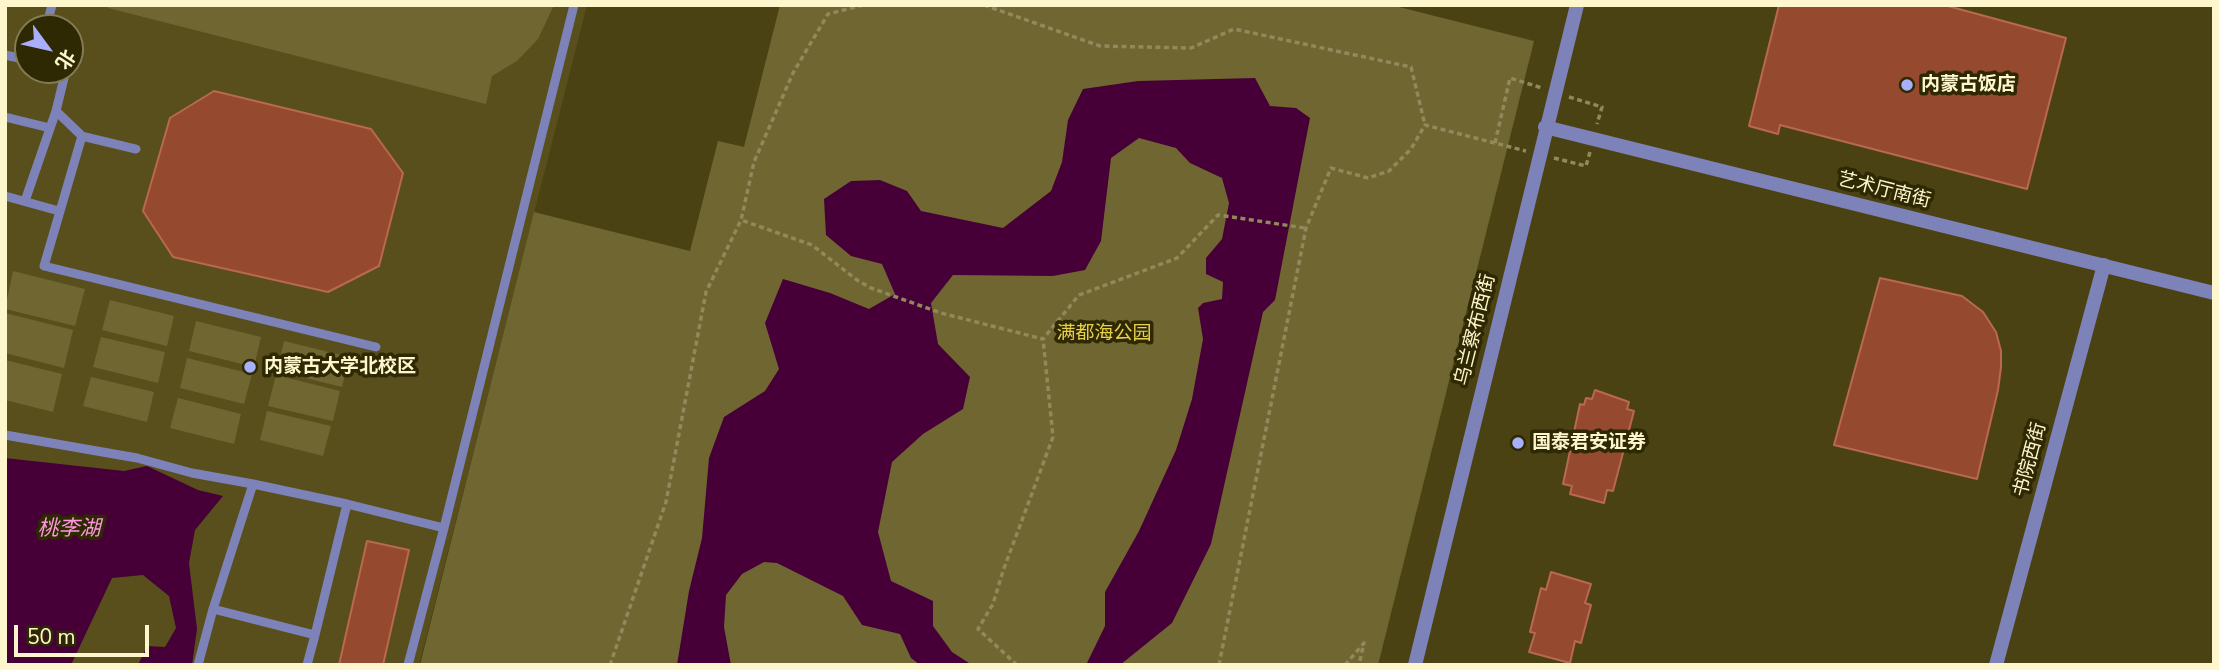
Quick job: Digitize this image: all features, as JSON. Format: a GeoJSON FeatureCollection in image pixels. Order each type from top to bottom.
{"type":"FeatureCollection","features":[{"type":"Feature","properties":{"kind":"street","name":"乌兰察布西街"},"geometry":{"type":"LineString","coordinates":[[1415,665],[1577,5]]}},
{"type":"Feature","properties":{"kind":"street","name":"艺术厅南街"},"geometry":{"type":"LineString","coordinates":[[1545,127],[2214,293]]}},
{"type":"Feature","properties":{"kind":"street","name":"书院西街"},"geometry":{"type":"LineString","coordinates":[[1996,665],[2104,265]]}},
{"type":"Feature","properties":{"kind":"lane"},"geometry":{"type":"LineString","coordinates":[[408,665],[574,5]]}},
{"type":"Feature","properties":{"kind":"lane"},"geometry":{"type":"LineString","coordinates":[[26,201],[63,84]]}},
{"type":"Feature","properties":{"kind":"lane"},"geometry":{"type":"LineString","coordinates":[[56,111],[82,136],[136,149]]}},
{"type":"Feature","properties":{"kind":"lane"},"geometry":{"type":"LineString","coordinates":[[5,117],[50,128]]}},
{"type":"Feature","properties":{"kind":"lane"},"geometry":{"type":"LineString","coordinates":[[82,136],[44,266],[376,347]]}},
{"type":"Feature","properties":{"kind":"lane"},"geometry":{"type":"LineString","coordinates":[[5,196],[59,211]]}},
{"type":"Feature","properties":{"kind":"lane"},"geometry":{"type":"LineString","coordinates":[[5,435],[136,458],[192,473],[347,504],[444,528]]}},
{"type":"Feature","properties":{"kind":"lane"},"geometry":{"type":"LineString","coordinates":[[198,665],[253,484]]}},
{"type":"Feature","properties":{"kind":"lane"},"geometry":{"type":"LineString","coordinates":[[307,665],[347,504]]}},
{"type":"Feature","properties":{"kind":"lane"},"geometry":{"type":"LineString","coordinates":[[213,609],[315,635]]}},
{"type":"Feature","properties":{"kind":"path"},"geometry":{"type":"LineString","coordinates":[[610,665],[666,502],[706,292],[741,220],[754,162],[793,73],[828,15],[863,5]]}},
{"type":"Feature","properties":{"kind":"path"},"geometry":{"type":"LineString","coordinates":[[984,5],[1100,46],[1191,48],[1234,29],[1411,67],[1425,125],[1410,149],[1389,171],[1368,177],[1331,168],[1306,228],[1219,665]]}},
{"type":"Feature","properties":{"kind":"path"},"geometry":{"type":"LineString","coordinates":[[1425,125],[1495,143]]}},
{"type":"Feature","properties":{"kind":"path"},"geometry":{"type":"LineString","coordinates":[[1017,665],[978,629],[993,604],[1053,438],[1043,339],[1079,295],[1177,258],[1218,215],[1306,228]]}},
{"type":"Feature","properties":{"kind":"path"},"geometry":{"type":"LineString","coordinates":[[741,220],[812,245],[871,288],[941,313],[1043,339]]}},
{"type":"Feature","properties":{"kind":"path"},"geometry":{"type":"LineString","coordinates":[[1345,665],[1364,643],[1359,665]]}},
{"type":"Feature","properties":{"kind":"shaded area","name":"内蒙古大学北校区"},"geometry":{"type":"Polygon","coordinates":[[[5,5],[587,5],[419,665],[5,665],[5,5]]]}},
{"type":"Feature","properties":{"kind":"green space"},"geometry":{"type":"Polygon","coordinates":[[[109,5],[554,5],[538,39],[517,61],[492,76],[486,104],[108,8],[109,5]]]}},
{"type":"Feature","properties":{"kind":"green space","name":"满都海公园"},"geometry":{"type":"Polygon","coordinates":[[[780,5],[1391,5],[1534,41],[1378,665],[420,665],[534,212],[690,251],[718,141],[744,147],[780,5]]]}},
{"type":"Feature","properties":{"kind":"green space"},"geometry":{"type":"Polygon","coordinates":[[[13,271],[85,289],[75,326],[5,309],[13,271]]]}},
{"type":"Feature","properties":{"kind":"green space"},"geometry":{"type":"Polygon","coordinates":[[[110,300],[174,316],[167,346],[102,330],[110,300]]]}},
{"type":"Feature","properties":{"kind":"green space"},"geometry":{"type":"Polygon","coordinates":[[[5,313],[73,330],[64,368],[5,353],[5,313]]]}},
{"type":"Feature","properties":{"kind":"green space"},"geometry":{"type":"Polygon","coordinates":[[[196,321],[261,337],[254,367],[189,351],[196,321]]]}},
{"type":"Feature","properties":{"kind":"green space"},"geometry":{"type":"Polygon","coordinates":[[[101,337],[165,352],[158,383],[93,367],[101,337]]]}},
{"type":"Feature","properties":{"kind":"green space"},"geometry":{"type":"Polygon","coordinates":[[[284,341],[349,357],[342,387],[277,371],[284,341]]]}},
{"type":"Feature","properties":{"kind":"green space"},"geometry":{"type":"Polygon","coordinates":[[[187,358],[252,374],[244,404],[180,388],[187,358]]]}},
{"type":"Feature","properties":{"kind":"green space"},"geometry":{"type":"Polygon","coordinates":[[[5,360],[62,374],[53,412],[5,400],[5,360]]]}},
{"type":"Feature","properties":{"kind":"green space"},"geometry":{"type":"Polygon","coordinates":[[[276,375],[340,391],[333,421],[268,406],[276,375]]]}},
{"type":"Feature","properties":{"kind":"green space"},"geometry":{"type":"Polygon","coordinates":[[[91,377],[154,392],[147,422],[83,406],[91,377]]]}},
{"type":"Feature","properties":{"kind":"green space"},"geometry":{"type":"Polygon","coordinates":[[[178,398],[241,414],[234,444],[170,428],[178,398]]]}},
{"type":"Feature","properties":{"kind":"green space"},"geometry":{"type":"Polygon","coordinates":[[[267,411],[331,426],[323,456],[260,440],[267,411]]]}},
{"type":"Feature","properties":{"kind":"water"},"geometry":{"type":"Polygon","coordinates":[[[1255,78],[1270,106],[1296,108],[1310,118],[1275,300],[1263,312],[1211,544],[1172,623],[1120,665],[1086,665],[1105,626],[1105,592],[1139,531],[1176,450],[1192,399],[1203,339],[1198,308],[1203,303],[1222,299],[1223,282],[1206,274],[1206,258],[1222,239],[1229,203],[1222,178],[1190,163],[1176,148],[1139,138],[1111,158],[1101,241],[1085,270],[1053,276],[953,275],[931,303],[938,344],[970,377],[963,409],[923,434],[892,462],[878,532],[891,581],[933,601],[933,626],[952,652],[972,665],[920,665],[911,658],[900,634],[862,625],[843,596],[777,563],[764,562],[742,574],[726,595],[724,627],[731,665],[677,665],[689,591],[702,538],[709,458],[724,417],[765,391],[779,369],[765,323],[783,279],[830,293],[869,309],[895,294],[882,264],[851,256],[826,235],[824,199],[851,181],[880,180],[907,191],[921,211],[1003,228],[1051,191],[1062,162],[1068,120],[1083,89],[1138,81],[1255,78]]]}},
{"type":"Feature","properties":{"kind":"water","name":"桃李湖"},"geometry":{"type":"Polygon","coordinates":[[[5,458],[124,471],[147,466],[198,490],[223,496],[195,530],[189,563],[197,629],[192,665],[138,665],[147,646],[165,647],[176,628],[169,596],[143,575],[112,578],[71,665],[5,665],[5,458]]]}},
{"type":"Feature","properties":{"kind":"building","name":"内蒙古饭店"},"geometry":{"type":"Polygon","coordinates":[[[1779,5],[1944,5],[2066,38],[2027,189],[1780,125],[1778,134],[1749,126],[1779,5]]]}},
{"type":"Feature","properties":{"kind":"building"},"geometry":{"type":"Polygon","coordinates":[[[214,91],[371,129],[403,173],[379,266],[328,292],[173,257],[143,211],[170,118],[214,91]]]}},
{"type":"Feature","properties":{"kind":"building"},"geometry":{"type":"Polygon","coordinates":[[[1880,278],[1962,296],[1983,312],[1996,332],[2001,351],[2001,367],[1977,479],[1834,445],[1880,278]]]}},
{"type":"Feature","properties":{"kind":"building"},"geometry":{"type":"Polygon","coordinates":[[[1595,390],[1629,402],[1627,409],[1634,411],[1613,491],[1607,490],[1604,503],[1570,494],[1572,486],[1563,484],[1580,404],[1584,405],[1586,398],[1592,399],[1595,390]]]}},
{"type":"Feature","properties":{"kind":"building"},"geometry":{"type":"Polygon","coordinates":[[[367,541],[409,550],[383,665],[339,665],[367,541]]]}},
{"type":"Feature","properties":{"kind":"building"},"geometry":{"type":"Polygon","coordinates":[[[1551,572],[1591,584],[1585,603],[1591,605],[1581,643],[1575,641],[1570,663],[1529,652],[1535,633],[1530,632],[1541,588],[1546,590],[1551,572]]]}},
{"type":"Feature","properties":{"kind":"place","name":"内蒙古饭店"},"geometry":{"type":"Point","coordinates":[1907,85]}},
{"type":"Feature","properties":{"kind":"place","name":"内蒙古大学北校区"},"geometry":{"type":"Point","coordinates":[250,367]}},
{"type":"Feature","properties":{"kind":"place","name":"国泰君安证券"},"geometry":{"type":"Point","coordinates":[1518,443]}}]}
